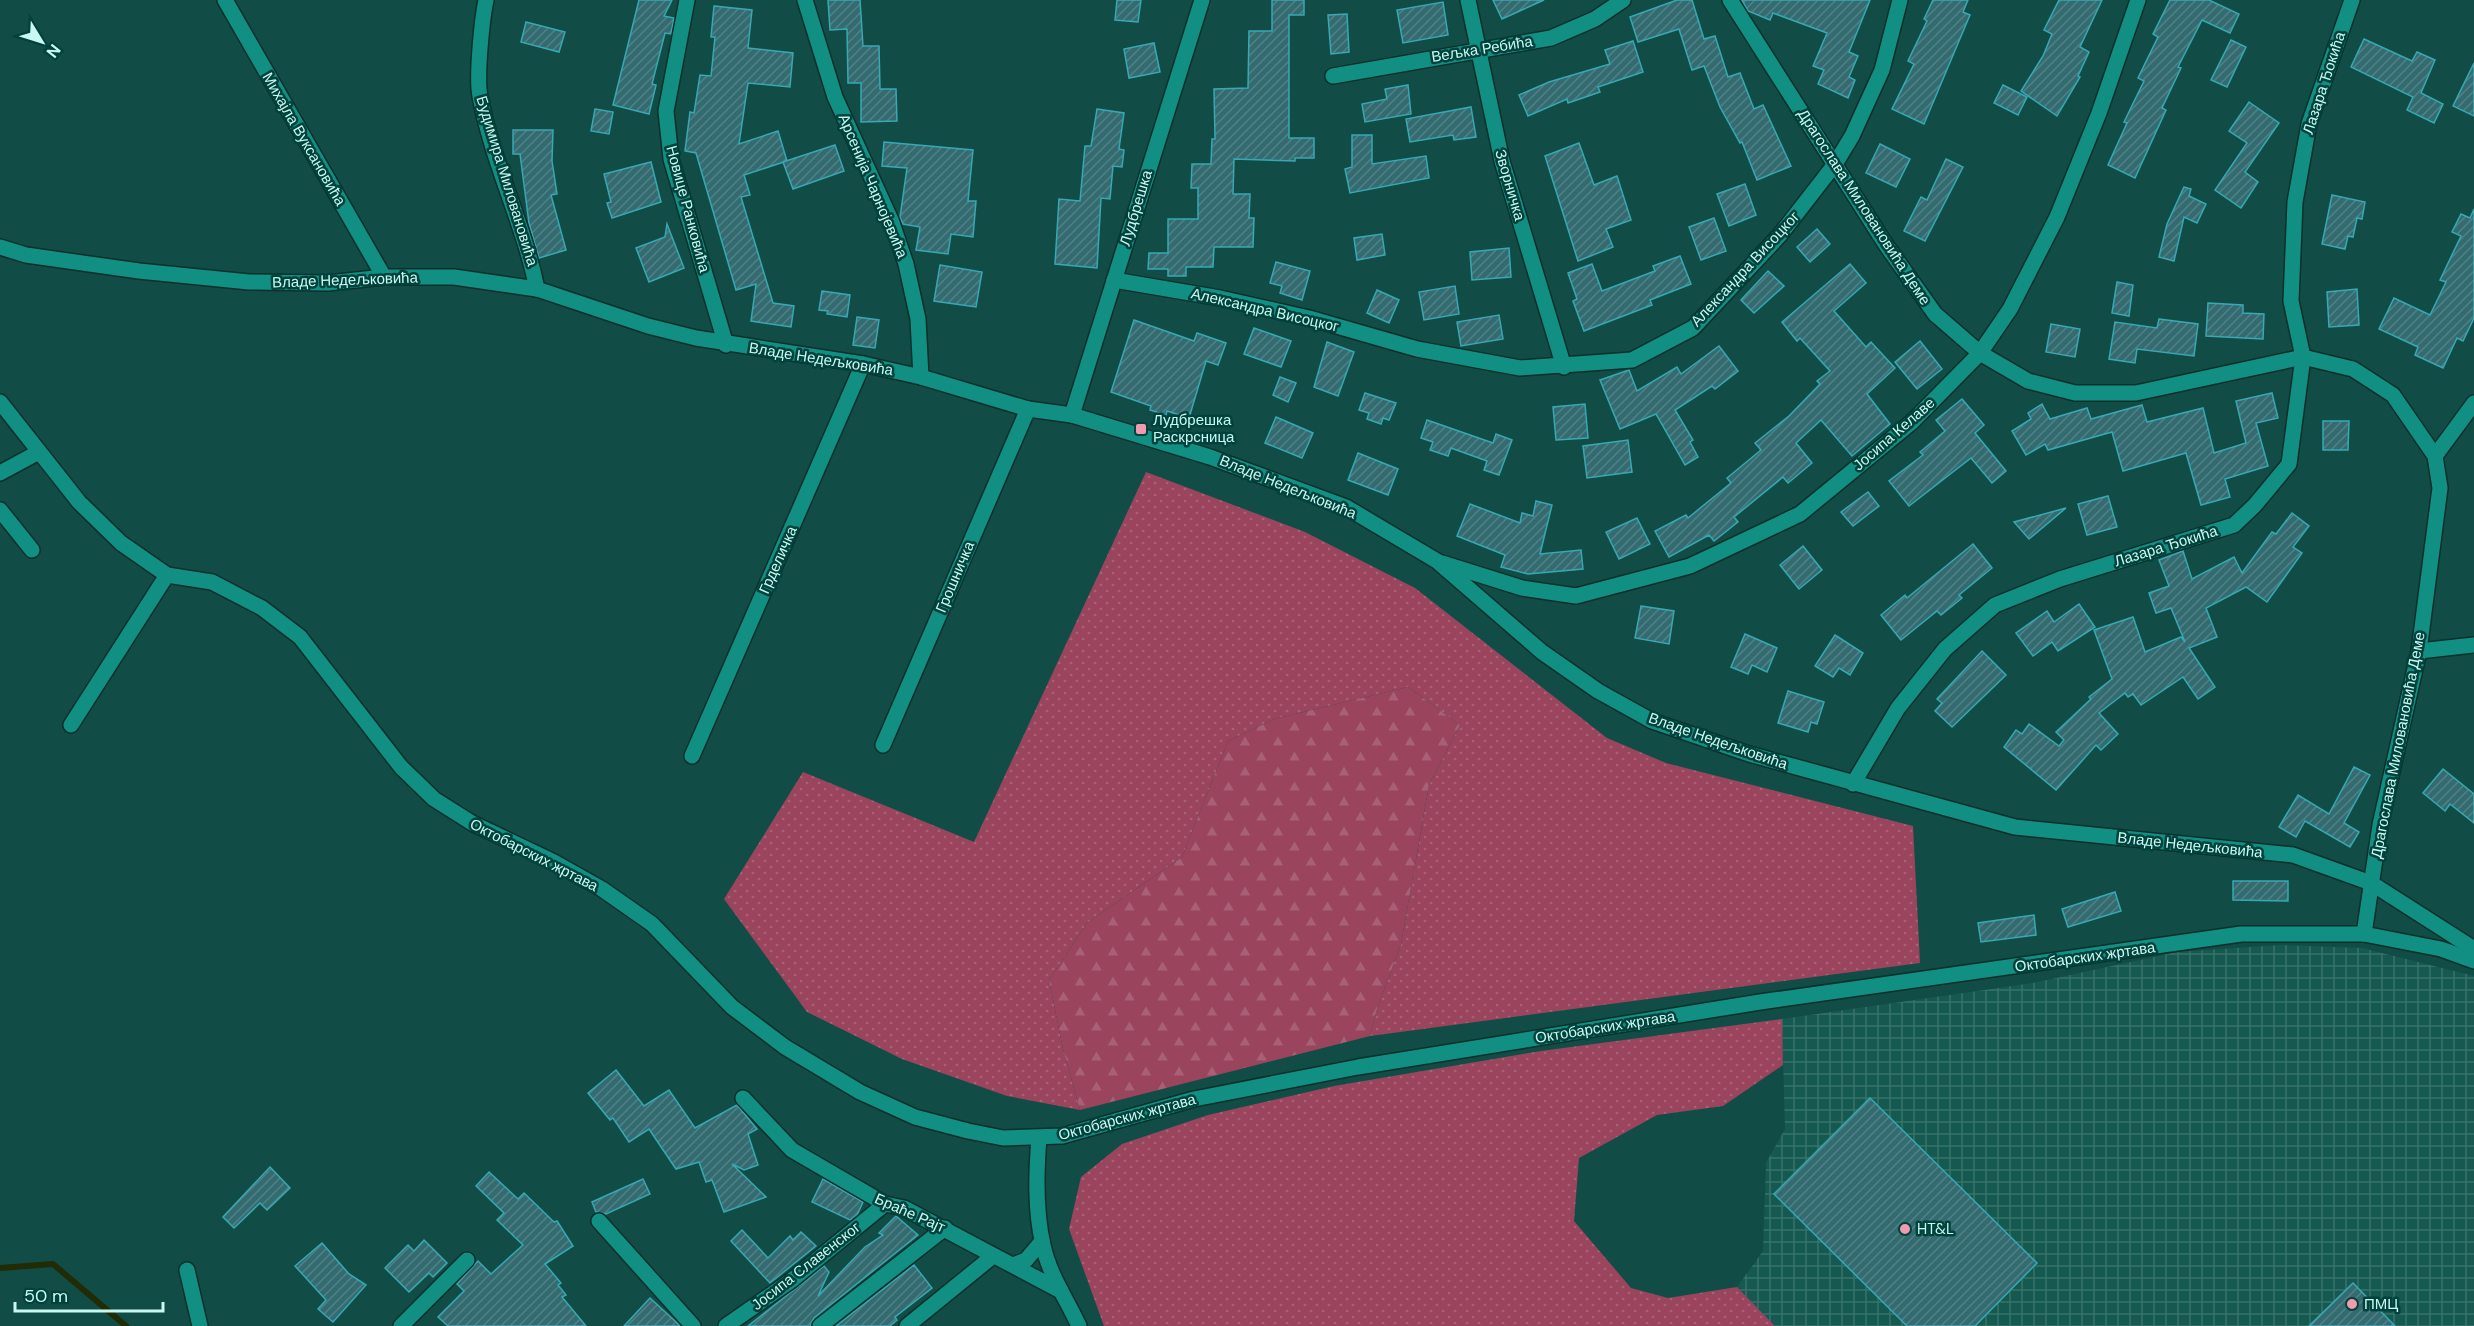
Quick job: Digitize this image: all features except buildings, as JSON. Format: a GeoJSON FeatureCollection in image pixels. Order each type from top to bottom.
{"type":"FeatureCollection","features":[{"type":"Feature","properties":{"kind":"street","name":"Михајла Вуксановића"},"geometry":{"type":"LineString","coordinates":[[225,0],[384,277]]}},
{"type":"Feature","properties":{"kind":"street","name":"Будимира Миловановића"},"geometry":{"type":"LineString","coordinates":[[486,0],[479,94],[503,178],[530,256],[537,289]]}},
{"type":"Feature","properties":{"kind":"street","name":"Новице Ранковића"},"geometry":{"type":"LineString","coordinates":[[687,0],[666,111],[671,159],[726,345]]}},
{"type":"Feature","properties":{"kind":"street","name":"Арсенија Чарнојевића"},"geometry":{"type":"LineString","coordinates":[[805,0],[835,97],[891,220],[906,264],[918,319],[921,376]]}},
{"type":"Feature","properties":{"kind":"street","name":"Лудбрешка"},"geometry":{"type":"LineString","coordinates":[[1072,416],[1202,0]]}},
{"type":"Feature","properties":{"kind":"street","name":"Зворничка"},"geometry":{"type":"LineString","coordinates":[[1468,0],[1502,161],[1564,367]]}},
{"type":"Feature","properties":{"kind":"street","name":"Вељка Ребића"},"geometry":{"type":"LineString","coordinates":[[1333,75],[1551,38],[1595,20],[1623,0]]}},
{"type":"Feature","properties":{"kind":"street","name":"Драгослава Миловановића Деме"},"geometry":{"type":"LineString","coordinates":[[1730,0],[1886,244],[1935,314],[1980,353],[2028,381],[2075,393],[2136,393],[2303,357],[2353,369],[2393,395],[2434,456],[2440,488],[2420,651],[2393,764],[2371,882],[2364,934]]}},
{"type":"Feature","properties":{"kind":"street","name":"Александра Висоцког"},"geometry":{"type":"LineString","coordinates":[[1114,280],[1220,298],[1298,315],[1417,349],[1520,368],[1564,367],[1632,360],[1692,328],[1780,235],[1835,164],[1852,136],[1882,70],[1900,0]]}},
{"type":"Feature","properties":{"kind":"street","name":"Јосипа Келаве"},"geometry":{"type":"LineString","coordinates":[[1437,561],[1522,588],[1576,596],[1690,566],[1800,514],[1912,422],[1980,353],[2010,309],[2057,217],[2099,113],[2138,0]]}},
{"type":"Feature","properties":{"kind":"street","name":"Лазара Ђокића"},"geometry":{"type":"LineString","coordinates":[[1853,784],[1898,708],[1945,649],[1995,605],[2060,579],[2234,525],[2289,464],[2303,357],[2291,301],[2295,202],[2309,124],[2352,0]]}},
{"type":"Feature","properties":{"kind":"street","name":"Владе Недељковића"},"geometry":{"type":"LineString","coordinates":[[0,247],[26,255],[60,260],[249,282],[328,283],[384,277],[454,278],[537,289],[648,326],[726,345],[863,364],[921,376],[1028,409],[1072,416],[1210,457],[1346,507],[1437,561],[1542,652],[1598,691],[1652,721],[1749,754],[2015,827],[2293,855],[2371,882],[2474,949]]}},
{"type":"Feature","properties":{"kind":"street","name":"Грделичка"},"geometry":{"type":"LineString","coordinates":[[692,756],[863,364]]}},
{"type":"Feature","properties":{"kind":"street","name":"Октобарских жртава"},"geometry":{"type":"LineString","coordinates":[[0,402],[79,502],[121,543],[167,574],[212,582],[262,608],[300,637],[401,767],[434,799],[472,823],[554,862],[602,889],[644,918],[732,1007],[785,1047],[860,1092],[915,1117],[1003,1138],[1062,1136],[1194,1099],[1358,1067],[1760,1002],[2241,934],[2364,934],[2441,949],[2474,961]]}},
{"type":"Feature","properties":{"kind":"street"},"geometry":{"type":"LineString","coordinates":[[2434,456],[2474,403]]}},
{"type":"Feature","properties":{"kind":"street","name":"Грошничка"},"geometry":{"type":"LineString","coordinates":[[883,745],[1028,409]]}},
{"type":"Feature","properties":{"kind":"street"},"geometry":{"type":"LineString","coordinates":[[0,473],[38,453]]}},
{"type":"Feature","properties":{"kind":"street"},"geometry":{"type":"LineString","coordinates":[[0,510],[32,550]]}},
{"type":"Feature","properties":{"kind":"street"},"geometry":{"type":"LineString","coordinates":[[71,725],[167,574]]}},
{"type":"Feature","properties":{"kind":"street"},"geometry":{"type":"LineString","coordinates":[[2420,651],[2474,645]]}},
{"type":"Feature","properties":{"kind":"street","name":"Браће Рајт"},"geometry":{"type":"LineString","coordinates":[[743,1098],[792,1150],[885,1204],[904,1208],[945,1228],[1061,1291]]}},
{"type":"Feature","properties":{"kind":"street"},"geometry":{"type":"LineString","coordinates":[[1040,1138],[1037,1194],[1042,1241],[1061,1291],[1079,1326]]}},
{"type":"Feature","properties":{"kind":"street","name":"Јосипа Славенског"},"geometry":{"type":"LineString","coordinates":[[726,1326],[792,1280],[885,1204]]}},
{"type":"Feature","properties":{"kind":"street"},"geometry":{"type":"LineString","coordinates":[[599,1221],[693,1326]]}},
{"type":"Feature","properties":{"kind":"street"},"geometry":{"type":"LineString","coordinates":[[820,1326],[945,1228]]}},
{"type":"Feature","properties":{"kind":"street"},"geometry":{"type":"LineString","coordinates":[[1013,1265],[1031,1256],[1042,1241]]}},
{"type":"Feature","properties":{"kind":"street"},"geometry":{"type":"LineString","coordinates":[[907,1326],[993,1256]]}},
{"type":"Feature","properties":{"kind":"street"},"geometry":{"type":"LineString","coordinates":[[401,1326],[467,1260]]}},
{"type":"Feature","properties":{"kind":"street"},"geometry":{"type":"LineString","coordinates":[[187,1270],[200,1326]]}},
{"type":"Feature","properties":{"kind":"shaded area"},"geometry":{"type":"Polygon","coordinates":[[[2281,945],[2362,948],[2474,976],[2474,1326],[1775,1326],[1737,1287],[1763,1251],[1766,1163],[1785,1129],[1782,1019],[2033,983],[2177,952],[2281,945]]]}},
{"type":"Feature","properties":{"kind":"green space"},"geometry":{"type":"Polygon","coordinates":[[[1146,472],[1305,532],[1415,588],[1607,738],[1666,763],[1913,826],[1920,963],[1370,1036],[1377,1009],[1401,944],[1429,785],[1460,725],[1408,687],[1274,719],[1228,741],[1182,857],[1087,923],[1049,980],[1063,1049],[1080,1110],[1007,1096],[902,1059],[807,1012],[724,899],[803,772],[974,842],[1146,472]]]}},
{"type":"Feature","properties":{"kind":"green space"},"geometry":{"type":"Polygon","coordinates":[[[1408,687],[1460,725],[1429,785],[1401,944],[1377,1009],[1370,1036],[1080,1110],[1063,1049],[1049,980],[1087,923],[1182,857],[1228,741],[1274,719],[1408,687]]]}},
{"type":"Feature","properties":{"kind":"green space"},"geometry":{"type":"Polygon","coordinates":[[[1782,1019],[1783,1065],[1723,1106],[1657,1115],[1579,1158],[1574,1221],[1631,1288],[1668,1298],[1737,1287],[1775,1326],[1104,1326],[1069,1229],[1081,1177],[1122,1144],[1208,1115],[1334,1086],[1541,1051],[1782,1019]]]}},
{"type":"Feature","properties":{"kind":"waterway"},"geometry":{"type":"LineString","coordinates":[[0,1268],[53,1264],[126,1326]]}},
{"type":"Feature","properties":{"kind":"place","name":"Лудбрешка Раскрсница"},"geometry":{"type":"Point","coordinates":[1141,429]}},
{"type":"Feature","properties":{"kind":"place","name":"HT&L"},"geometry":{"type":"Point","coordinates":[1905,1229]}},
{"type":"Feature","properties":{"kind":"place","name":"ПМЦ"},"geometry":{"type":"Point","coordinates":[2352,1304]}}]}
